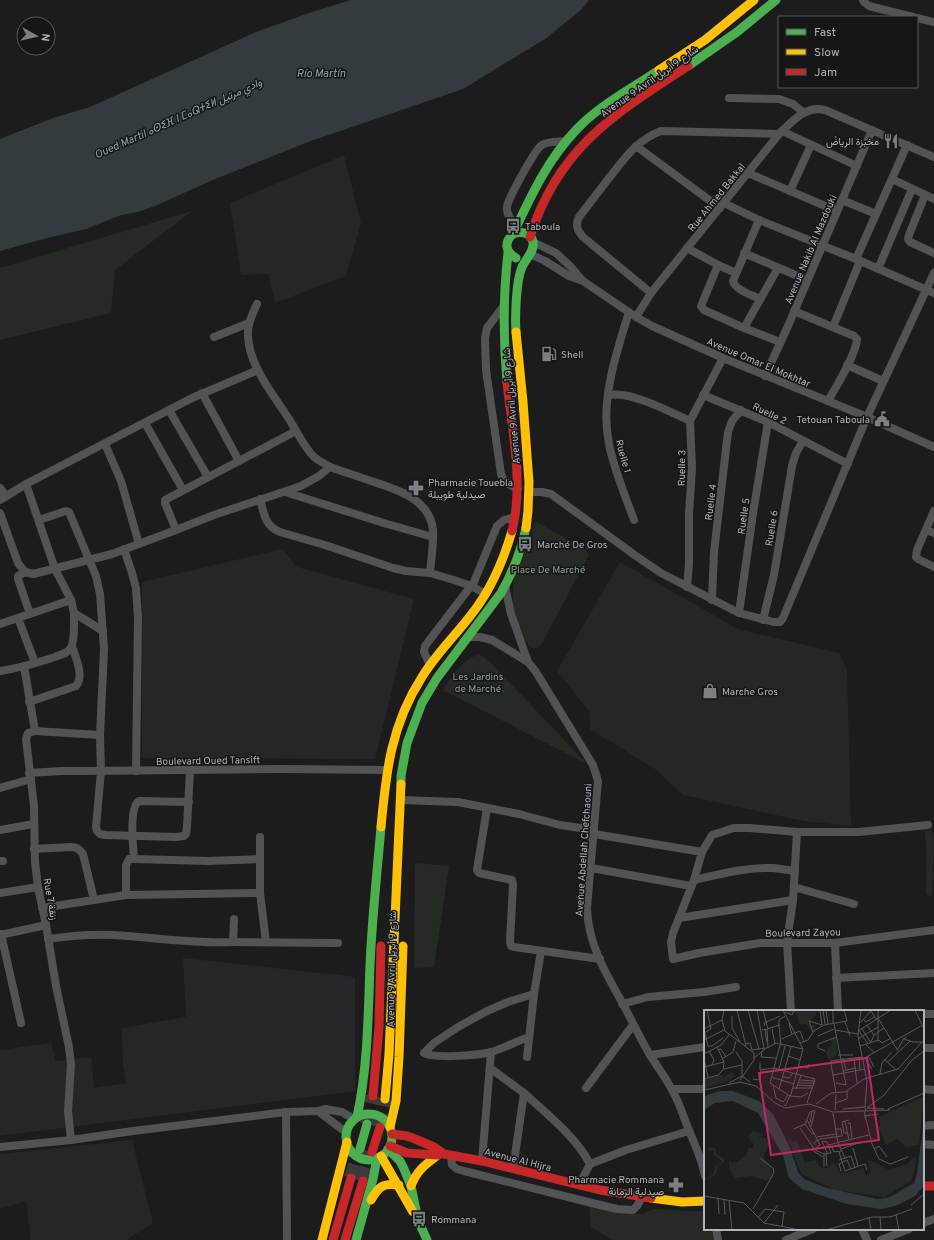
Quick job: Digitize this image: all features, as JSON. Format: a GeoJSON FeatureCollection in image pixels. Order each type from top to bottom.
{"type":"FeatureCollection","features":[{"type":"Feature","properties":{"kind":"main road","name":"Avenue 9 Avril شارع 9 أبريل"},"geometry":{"type":"LineString","coordinates":[[355,1118],[362,1096],[368,1047],[370,965],[380,831],[387,770],[396,729],[406,705],[430,665],[464,625],[486,594],[501,565],[515,517],[518,489],[506,371],[503,307],[508,253],[507,240],[515,230],[540,178],[566,141],[577,129],[603,107],[704,40],[754,0]]}},
{"type":"Feature","properties":{"kind":"main road","name":"Avenue 9 Avril شارع 9 أبريل"},"geometry":{"type":"LineString","coordinates":[[385,1099],[389,1054],[401,776],[407,743],[422,703],[437,678],[511,576],[517,561],[525,530],[529,492],[516,304],[522,267],[533,246],[532,239],[537,216],[554,183],[575,153],[594,133],[645,94],[738,32],[776,0]]}},
{"type":"Feature","properties":{"kind":"main road"},"geometry":{"type":"LineString","coordinates":[[515,230],[522,232],[532,239]]}},
{"type":"Feature","properties":{"kind":"main road"},"geometry":{"type":"LineString","coordinates":[[508,253],[517,259],[523,259],[529,255]]}},
{"type":"Feature","properties":{"kind":"main road","name":"Avenue 9 Avril شارع 9 أبريل"},"geometry":{"type":"LineString","coordinates":[[391,1130],[396,1101],[402,990],[404,911],[399,810]]}},
{"type":"Feature","properties":{"kind":"main road","name":"Avenue 9 Avril شارع 9 أبريل"},"geometry":{"type":"LineString","coordinates":[[373,1096],[379,1027],[381,935],[380,831]]}},
{"type":"Feature","properties":{"kind":"main road"},"geometry":{"type":"LineString","coordinates":[[322,1240],[328,1211],[341,1167],[349,1126],[355,1118],[367,1114],[378,1115],[383,1118],[391,1130],[389,1147],[400,1161],[411,1186],[416,1204],[417,1216]]}},
{"type":"Feature","properties":{"kind":"main road"},"geometry":{"type":"LineString","coordinates":[[360,1149],[367,1124]]}},
{"type":"Feature","properties":{"kind":"main road"},"geometry":{"type":"LineString","coordinates":[[356,1240],[373,1179],[380,1126]]}},
{"type":"Feature","properties":{"kind":"main road","name":"Avenue Al Hijra"},"geometry":{"type":"LineString","coordinates":[[391,1130],[434,1147],[445,1155]]}},
{"type":"Feature","properties":{"kind":"main road"},"geometry":{"type":"LineString","coordinates":[[347,1137],[350,1150],[359,1157],[371,1159],[389,1147]]}},
{"type":"Feature","properties":{"kind":"main road","name":"Avenue Al Hijra"},"geometry":{"type":"LineString","coordinates":[[389,1147],[407,1153],[445,1155],[482,1161],[600,1190],[642,1198],[682,1202],[704,1201]]}},
{"type":"Feature","properties":{"kind":"main road"},"geometry":{"type":"LineString","coordinates":[[377,1155],[399,1185],[409,1206],[417,1216],[427,1240]]}},
{"type":"Feature","properties":{"kind":"main road"},"geometry":{"type":"LineString","coordinates":[[411,1186],[414,1177],[422,1167],[445,1155]]}},
{"type":"Feature","properties":{"kind":"main road"},"geometry":{"type":"LineString","coordinates":[[333,1240],[351,1178]]}},
{"type":"Feature","properties":{"kind":"main road"},"geometry":{"type":"LineString","coordinates":[[346,1240],[351,1218],[364,1181]]}},
{"type":"Feature","properties":{"kind":"main road"},"geometry":{"type":"LineString","coordinates":[[363,1214],[378,1187],[381,1185],[390,1184],[399,1185]]}},
{"type":"Feature","properties":{"kind":"street"},"geometry":{"type":"LineString","coordinates":[[863,0],[869,6],[909,16]]}},
{"type":"Feature","properties":{"kind":"street"},"geometry":{"type":"LineString","coordinates":[[918,18],[934,22]]}},
{"type":"Feature","properties":{"kind":"street"},"geometry":{"type":"LineString","coordinates":[[729,98],[779,99],[793,104],[803,112],[814,109],[825,110],[934,157]]}},
{"type":"Feature","properties":{"kind":"street","name":"Rue Ahmed Bakkal"},"geometry":{"type":"LineString","coordinates":[[636,317],[651,293],[780,133],[803,112]]}},
{"type":"Feature","properties":{"kind":"street","name":"Avenue Nakib Al Mazdouki"},"geometry":{"type":"LineString","coordinates":[[766,376],[872,130]]}},
{"type":"Feature","properties":{"kind":"street"},"geometry":{"type":"LineString","coordinates":[[651,293],[583,237],[576,226],[579,217],[627,156],[636,146],[654,134],[661,131],[780,133],[811,145],[856,166]]}},
{"type":"Feature","properties":{"kind":"street"},"geometry":{"type":"LineString","coordinates":[[515,230],[507,206],[537,150],[544,144],[566,141]]}},
{"type":"Feature","properties":{"kind":"street"},"geometry":{"type":"LineString","coordinates":[[790,191],[811,145]]}},
{"type":"Feature","properties":{"kind":"street"},"geometry":{"type":"LineString","coordinates":[[833,327],[876,214],[907,145]]}},
{"type":"Feature","properties":{"kind":"street"},"geometry":{"type":"LineString","coordinates":[[636,146],[722,206],[858,260],[930,291]]}},
{"type":"Feature","properties":{"kind":"street"},"geometry":{"type":"LineString","coordinates":[[748,173],[838,211]]}},
{"type":"Feature","properties":{"kind":"street"},"geometry":{"type":"LineString","coordinates":[[892,179],[934,199]]}},
{"type":"Feature","properties":{"kind":"street"},"geometry":{"type":"LineString","coordinates":[[878,269],[912,189]]}},
{"type":"Feature","properties":{"kind":"street"},"geometry":{"type":"LineString","coordinates":[[925,195],[908,235],[908,239],[910,242],[934,253]]}},
{"type":"Feature","properties":{"kind":"street"},"geometry":{"type":"LineString","coordinates":[[842,200],[876,214]]}},
{"type":"Feature","properties":{"kind":"street"},"geometry":{"type":"LineString","coordinates":[[759,220],[733,281],[734,286],[760,299]]}},
{"type":"Feature","properties":{"kind":"street","name":"Avenue Omar El Mokhtar"},"geometry":{"type":"LineString","coordinates":[[532,239],[556,253],[583,281],[628,312],[652,326],[723,358],[867,417],[934,447]]}},
{"type":"Feature","properties":{"kind":"street"},"geometry":{"type":"LineString","coordinates":[[687,248],[718,266],[736,272]]}},
{"type":"Feature","properties":{"kind":"street"},"geometry":{"type":"LineString","coordinates":[[744,253],[808,280]]}},
{"type":"Feature","properties":{"kind":"street","name":"Avenue Omar El Mokhtar"},"geometry":{"type":"LineString","coordinates":[[529,255],[545,260],[569,276],[583,281]]}},
{"type":"Feature","properties":{"kind":"street"},"geometry":{"type":"LineString","coordinates":[[718,266],[701,306],[704,310],[780,342]]}},
{"type":"Feature","properties":{"kind":"street"},"geometry":{"type":"LineString","coordinates":[[744,328],[778,268]]}},
{"type":"Feature","properties":{"kind":"street"},"geometry":{"type":"LineString","coordinates":[[529,492],[551,494],[661,573],[712,600],[739,613],[776,623],[780,622],[883,381],[930,291],[934,273]]}},
{"type":"Feature","properties":{"kind":"street"},"geometry":{"type":"LineString","coordinates":[[257,304],[249,323],[248,336],[251,353],[258,370],[296,431],[316,458],[330,467],[391,488],[417,502],[426,512],[432,525],[433,537],[430,573]]}},
{"type":"Feature","properties":{"kind":"street"},"geometry":{"type":"LineString","coordinates":[[503,307],[490,323],[486,333],[486,370],[501,474],[508,484],[518,489]]}},
{"type":"Feature","properties":{"kind":"street"},"geometry":{"type":"LineString","coordinates":[[794,311],[856,337],[857,344],[828,401]]}},
{"type":"Feature","properties":{"kind":"street","name":"Ruelle 1"},"geometry":{"type":"LineString","coordinates":[[628,312],[616,353],[608,396],[607,430],[612,458],[634,520]]}},
{"type":"Feature","properties":{"kind":"street"},"geometry":{"type":"LineString","coordinates":[[214,337],[249,323]]}},
{"type":"Feature","properties":{"kind":"street","name":"Ruelle 3"},"geometry":{"type":"LineString","coordinates":[[687,586],[692,458],[690,421],[723,358]]}},
{"type":"Feature","properties":{"kind":"street"},"geometry":{"type":"LineString","coordinates":[[847,366],[883,381]]}},
{"type":"Feature","properties":{"kind":"street"},"geometry":{"type":"LineString","coordinates":[[0,488],[3,498],[26,484],[202,393],[258,370]]}},
{"type":"Feature","properties":{"kind":"street"},"geometry":{"type":"LineString","coordinates":[[202,393],[239,461]]}},
{"type":"Feature","properties":{"kind":"street"},"geometry":{"type":"LineString","coordinates":[[608,396],[613,394],[639,398],[690,421]]}},
{"type":"Feature","properties":{"kind":"street","name":"Ruelle 2"},"geometry":{"type":"LineString","coordinates":[[703,395],[768,422],[848,464]]}},
{"type":"Feature","properties":{"kind":"street"},"geometry":{"type":"LineString","coordinates":[[169,410],[208,477]]}},
{"type":"Feature","properties":{"kind":"street","name":"Ruelle 4"},"geometry":{"type":"LineString","coordinates":[[712,600],[714,552],[728,432],[732,421],[741,410]]}},
{"type":"Feature","properties":{"kind":"street","name":"Ruelle 5"},"geometry":{"type":"LineString","coordinates":[[739,613],[768,422]]}},
{"type":"Feature","properties":{"kind":"street"},"geometry":{"type":"LineString","coordinates":[[145,423],[183,490]]}},
{"type":"Feature","properties":{"kind":"street"},"geometry":{"type":"LineString","coordinates":[[176,530],[165,500],[296,431]]}},
{"type":"Feature","properties":{"kind":"street","name":"Ruelle 6"},"geometry":{"type":"LineString","coordinates":[[763,620],[772,582],[792,466],[796,453],[803,441]]}},
{"type":"Feature","properties":{"kind":"street"},"geometry":{"type":"LineString","coordinates":[[105,444],[121,481],[139,544]]}},
{"type":"Feature","properties":{"kind":"street"},"geometry":{"type":"LineString","coordinates":[[0,513],[18,564],[25,572],[33,574],[124,550],[214,515],[285,492],[310,482],[330,467]]}},
{"type":"Feature","properties":{"kind":"street"},"geometry":{"type":"LineString","coordinates":[[26,484],[55,569],[71,600],[74,613],[72,646],[80,678],[76,686],[29,702]]}},
{"type":"Feature","properties":{"kind":"street"},"geometry":{"type":"LineString","coordinates":[[285,492],[433,537]]}},
{"type":"Feature","properties":{"kind":"street"},"geometry":{"type":"LineString","coordinates":[[260,499],[266,518],[272,529],[393,568],[430,573],[454,580],[471,586],[486,594]]}},
{"type":"Feature","properties":{"kind":"street"},"geometry":{"type":"LineString","coordinates":[[39,520],[66,511],[69,512],[98,583],[104,649],[100,735],[101,771],[97,830],[100,834],[105,835],[184,836],[188,826],[190,770]]}},
{"type":"Feature","properties":{"kind":"street"},"geometry":{"type":"LineString","coordinates":[[934,511],[917,550],[916,557],[934,567]]}},
{"type":"Feature","properties":{"kind":"street"},"geometry":{"type":"LineString","coordinates":[[430,665],[424,652],[425,646],[471,586],[498,526],[504,520],[515,517]]}},
{"type":"Feature","properties":{"kind":"street"},"geometry":{"type":"LineString","coordinates":[[926,530],[934,533]]}},
{"type":"Feature","properties":{"kind":"street"},"geometry":{"type":"LineString","coordinates":[[124,550],[136,588],[138,618],[136,771]]}},
{"type":"Feature","properties":{"kind":"street"},"geometry":{"type":"LineString","coordinates":[[25,572],[18,576],[18,579],[30,614]]}},
{"type":"Feature","properties":{"kind":"street","name":"Avenue Abdellah Chefchaouni"},"geometry":{"type":"LineString","coordinates":[[505,586],[511,614],[528,662],[593,765],[598,781],[588,917],[591,939],[610,981],[633,1025],[672,1089],[682,1110],[701,1159],[704,1172]]}},
{"type":"Feature","properties":{"kind":"street"},"geometry":{"type":"LineString","coordinates":[[0,624],[71,600]]}},
{"type":"Feature","properties":{"kind":"street"},"geometry":{"type":"LineString","coordinates":[[74,613],[103,631]]}},
{"type":"Feature","properties":{"kind":"street"},"geometry":{"type":"LineString","coordinates":[[18,618],[36,663]]}},
{"type":"Feature","properties":{"kind":"street","name":"Avenue Abdellah Chefchaouni"},"geometry":{"type":"LineString","coordinates":[[467,637],[492,640],[528,662]]}},
{"type":"Feature","properties":{"kind":"street"},"geometry":{"type":"LineString","coordinates":[[0,671],[36,663],[62,654],[69,650],[72,646]]}},
{"type":"Feature","properties":{"kind":"street"},"geometry":{"type":"LineString","coordinates":[[24,666],[35,730],[100,735]]}},
{"type":"Feature","properties":{"kind":"street","name":"Rue 7 زنقة"},"geometry":{"type":"LineString","coordinates":[[35,730],[28,732],[26,739],[34,806],[34,849],[38,887],[69,1047],[71,1064],[68,1111],[71,1140]]}},
{"type":"Feature","properties":{"kind":"street","name":"Boulevard Oued Tansift"},"geometry":{"type":"LineString","coordinates":[[0,788],[30,776],[61,771],[280,769],[387,770]]}},
{"type":"Feature","properties":{"kind":"street"},"geometry":{"type":"LineString","coordinates":[[400,800],[458,802],[519,814],[594,832],[702,852]]}},
{"type":"Feature","properties":{"kind":"street"},"geometry":{"type":"LineString","coordinates":[[134,859],[134,808],[136,803],[140,801],[189,802]]}},
{"type":"Feature","properties":{"kind":"street"},"geometry":{"type":"LineString","coordinates":[[487,808],[478,872],[512,880],[511,946],[600,959]]}},
{"type":"Feature","properties":{"kind":"street"},"geometry":{"type":"LineString","coordinates":[[0,830],[33,824]]}},
{"type":"Feature","properties":{"kind":"street"},"geometry":{"type":"LineString","coordinates":[[679,918],[693,883],[702,852],[712,835],[734,828],[797,832],[858,832],[928,825]]}},
{"type":"Feature","properties":{"kind":"street"},"geometry":{"type":"LineString","coordinates":[[791,1010],[787,942],[793,900],[797,832]]}},
{"type":"Feature","properties":{"kind":"street"},"geometry":{"type":"LineString","coordinates":[[260,837],[260,893],[266,942]]}},
{"type":"Feature","properties":{"kind":"street"},"geometry":{"type":"LineString","coordinates":[[34,849],[76,847],[79,849],[83,854],[94,900]]}},
{"type":"Feature","properties":{"kind":"street"},"geometry":{"type":"LineString","coordinates":[[126,895],[126,865],[129,859],[208,861],[260,860]]}},
{"type":"Feature","properties":{"kind":"street"},"geometry":{"type":"LineString","coordinates":[[591,868],[693,883],[731,872],[774,868],[795,871]]}},
{"type":"Feature","properties":{"kind":"street"},"geometry":{"type":"LineString","coordinates":[[0,893],[38,887]]}},
{"type":"Feature","properties":{"kind":"street"},"geometry":{"type":"LineString","coordinates":[[794,887],[854,904]]}},
{"type":"Feature","properties":{"kind":"street"},"geometry":{"type":"LineString","coordinates":[[42,908],[126,895],[260,893]]}},
{"type":"Feature","properties":{"kind":"street"},"geometry":{"type":"LineString","coordinates":[[679,918],[793,900]]}},
{"type":"Feature","properties":{"kind":"street","name":"Boulevard Zayou"},"geometry":{"type":"LineString","coordinates":[[679,918],[671,942],[673,959],[737,946],[760,943],[836,943],[934,930]]}},
{"type":"Feature","properties":{"kind":"street"},"geometry":{"type":"LineString","coordinates":[[233,942],[234,919]]}},
{"type":"Feature","properties":{"kind":"street"},"geometry":{"type":"LineString","coordinates":[[21,1023],[0,934],[46,925]]}},
{"type":"Feature","properties":{"kind":"street"},"geometry":{"type":"LineString","coordinates":[[48,939],[72,936],[111,935],[200,943],[338,943]]}},
{"type":"Feature","properties":{"kind":"street"},"geometry":{"type":"LineString","coordinates":[[836,943],[838,1010]]}},
{"type":"Feature","properties":{"kind":"street"},"geometry":{"type":"LineString","coordinates":[[527,1057],[534,994],[541,951]]}},
{"type":"Feature","properties":{"kind":"street"},"geometry":{"type":"LineString","coordinates":[[836,978],[934,973]]}},
{"type":"Feature","properties":{"kind":"street"},"geometry":{"type":"LineString","coordinates":[[622,1004],[648,997],[704,992],[736,987]]}},
{"type":"Feature","properties":{"kind":"street"},"geometry":{"type":"LineString","coordinates":[[529,1037],[491,1052],[454,1056],[431,1055],[424,1053],[434,1043],[458,1027],[487,1011],[508,1002],[534,994]]}},
{"type":"Feature","properties":{"kind":"street"},"geometry":{"type":"LineString","coordinates":[[586,1088],[633,1025]]}},
{"type":"Feature","properties":{"kind":"street"},"geometry":{"type":"LineString","coordinates":[[650,1055],[704,1047]]}},
{"type":"Feature","properties":{"kind":"street"},"geometry":{"type":"LineString","coordinates":[[482,1161],[491,1052]]}},
{"type":"Feature","properties":{"kind":"street"},"geometry":{"type":"LineString","coordinates":[[490,1068],[524,1092],[573,1140],[586,1155],[590,1164]]}},
{"type":"Feature","properties":{"kind":"street"},"geometry":{"type":"LineString","coordinates":[[672,1089],[704,1089]]}},
{"type":"Feature","properties":{"kind":"street"},"geometry":{"type":"LineString","coordinates":[[924,1089],[934,1090]]}},
{"type":"Feature","properties":{"kind":"street"},"geometry":{"type":"LineString","coordinates":[[513,1169],[524,1092]]}},
{"type":"Feature","properties":{"kind":"street"},"geometry":{"type":"LineString","coordinates":[[0,1147],[71,1140],[286,1112],[318,1111],[325,1109],[336,1110],[355,1118]]}},
{"type":"Feature","properties":{"kind":"street"},"geometry":{"type":"LineString","coordinates":[[318,1111],[347,1137]]}},
{"type":"Feature","properties":{"kind":"street"},"geometry":{"type":"LineString","coordinates":[[286,1112],[287,1240]]}},
{"type":"Feature","properties":{"kind":"street"},"geometry":{"type":"LineString","coordinates":[[924,1126],[934,1125]]}},
{"type":"Feature","properties":{"kind":"street"},"geometry":{"type":"LineString","coordinates":[[579,1185],[590,1164],[626,1150],[689,1131]]}},
{"type":"Feature","properties":{"kind":"street"},"geometry":{"type":"LineString","coordinates":[[445,1155],[452,1165],[457,1168],[596,1204],[633,1210],[642,1198]]}},
{"type":"Feature","properties":{"kind":"street"},"geometry":{"type":"LineString","coordinates":[[542,1191],[546,1177]]}},
{"type":"Feature","properties":{"kind":"street"},"geometry":{"type":"LineString","coordinates":[[596,1204],[600,1190]]}},
{"type":"Feature","properties":{"kind":"street"},"geometry":{"type":"LineString","coordinates":[[924,1223],[934,1219]]}},
{"type":"Feature","properties":{"kind":"street"},"geometry":{"type":"LineString","coordinates":[[716,1230],[718,1240]]}},
{"type":"Feature","properties":{"kind":"street"},"geometry":{"type":"LineString","coordinates":[[786,1240],[811,1230]]}},
{"type":"Feature","properties":{"kind":"street"},"geometry":{"type":"LineString","coordinates":[[862,1230],[867,1240]]}},
{"type":"Feature","properties":{"kind":"street"},"geometry":{"type":"LineString","coordinates":[[881,1240],[906,1230]]}},
{"type":"Feature","properties":{"kind":"shaded area"},"geometry":{"type":"Polygon","coordinates":[[[344,155],[361,223],[346,276],[275,303],[268,274],[241,275],[230,203],[344,155]]]}},
{"type":"Feature","properties":{"kind":"shaded area"},"geometry":{"type":"Polygon","coordinates":[[[282,549],[297,567],[414,599],[375,759],[142,758],[142,582],[282,549]]]}},
{"type":"Feature","properties":{"kind":"shaded area","name":"Marche Gros"},"geometry":{"type":"Polygon","coordinates":[[[620,562],[738,629],[839,653],[847,669],[851,826],[804,821],[683,795],[655,769],[590,729],[589,711],[557,671],[620,562]]]}},
{"type":"Feature","properties":{"kind":"shaded area"},"geometry":{"type":"Polygon","coordinates":[[[183,958],[355,977],[355,1091],[0,1136],[0,1050],[51,1043],[56,1061],[91,1057],[94,1088],[126,1083],[123,1064],[122,1028],[186,1017],[183,958]]]}},
{"type":"Feature","properties":{"kind":"shaded area"},"geometry":{"type":"Polygon","coordinates":[[[132,1140],[153,1223],[126,1240],[31,1240],[26,1201],[0,1209],[0,1154],[132,1140]]]}},
{"type":"Feature","properties":{"kind":"green space"},"geometry":{"type":"Polygon","coordinates":[[[192,211],[115,270],[111,313],[0,340],[0,267],[192,211]]]}},
{"type":"Feature","properties":{"kind":"green space","name":"Place De Marché"},"geometry":{"type":"Polygon","coordinates":[[[535,521],[585,549],[589,555],[542,643],[537,648],[531,648],[516,627],[513,606],[513,588],[514,578],[529,542],[535,521]]]}},
{"type":"Feature","properties":{"kind":"green space","name":"Les Jardins de Marché"},"geometry":{"type":"Polygon","coordinates":[[[478,655],[483,656],[496,668],[587,764],[443,690],[462,664],[478,655]]]}},
{"type":"Feature","properties":{"kind":"green space"},"geometry":{"type":"Polygon","coordinates":[[[932,830],[934,845],[932,896],[926,895],[925,831],[932,830]]]}},
{"type":"Feature","properties":{"kind":"green space"},"geometry":{"type":"Polygon","coordinates":[[[415,863],[449,866],[434,967],[414,968],[415,863]]]}},
{"type":"Feature","properties":{"kind":"green space"},"geometry":{"type":"Polygon","coordinates":[[[589,1203],[633,1214],[642,1214],[654,1209],[704,1211],[704,1230],[711,1230],[714,1240],[613,1240],[591,1227],[589,1203]]]}},
{"type":"Feature","properties":{"kind":"water","name":"Río Martín"},"geometry":{"type":"Polygon","coordinates":[[[351,0],[589,0],[581,10],[545,39],[463,89],[308,142],[138,212],[121,215],[86,229],[0,251],[0,139],[53,118],[90,107],[256,32],[351,0]]]}},
{"type":"Feature","properties":{"kind":"tunnel"},"geometry":{"type":"LineString","coordinates":[[367,1124],[373,1096]]}},
{"type":"Feature","properties":{"kind":"tunnel"},"geometry":{"type":"LineString","coordinates":[[380,1127],[385,1099]]}},
{"type":"Feature","properties":{"kind":"tunnel"},"geometry":{"type":"LineString","coordinates":[[351,1178],[360,1149]]}},
{"type":"Feature","properties":{"kind":"tunnel"},"geometry":{"type":"LineString","coordinates":[[363,1181],[372,1152]]}},
{"type":"Feature","properties":{"kind":"traffic: fast"},"geometry":{"type":"LineString","coordinates":[[688,66],[737,32],[776,0]]}},
{"type":"Feature","properties":{"kind":"traffic: fast"},"geometry":{"type":"LineString","coordinates":[[516,258],[512,256],[508,250],[508,240],[513,234],[540,179],[566,141],[596,112],[659,70]]}},
{"type":"Feature","properties":{"kind":"traffic: fast"},"geometry":{"type":"LineString","coordinates":[[513,234],[528,234],[533,242],[533,249],[522,267],[518,281],[516,332]]}},
{"type":"Feature","properties":{"kind":"traffic: fast"},"geometry":{"type":"LineString","coordinates":[[507,382],[504,317],[508,253]]}},
{"type":"Feature","properties":{"kind":"traffic: fast"},"geometry":{"type":"LineString","coordinates":[[401,784],[407,743],[422,703],[437,678],[501,593],[516,561],[526,528]]}},
{"type":"Feature","properties":{"kind":"traffic: fast"},"geometry":{"type":"LineString","coordinates":[[357,1117],[361,1098],[365,1060],[372,930],[381,827]]}},
{"type":"Feature","properties":{"kind":"traffic: fast"},"geometry":{"type":"LineString","coordinates":[[369,1114],[382,1118],[388,1124],[392,1137],[388,1150],[382,1156],[369,1160],[356,1156],[350,1150],[346,1137],[350,1124],[356,1118],[369,1114]]}},
{"type":"Feature","properties":{"kind":"traffic: fast"},"geometry":{"type":"LineString","coordinates":[[360,1149],[367,1124]]}},
{"type":"Feature","properties":{"kind":"traffic: fast"},"geometry":{"type":"LineString","coordinates":[[388,1149],[400,1161],[404,1169],[411,1186],[418,1220],[427,1240]]}},
{"type":"Feature","properties":{"kind":"traffic: fast"},"geometry":{"type":"LineString","coordinates":[[356,1240],[373,1179],[377,1158]]}},
{"type":"Feature","properties":{"kind":"traffic: slow"},"geometry":{"type":"LineString","coordinates":[[659,70],[705,40],[754,0]]}},
{"type":"Feature","properties":{"kind":"traffic: slow"},"geometry":{"type":"LineString","coordinates":[[516,332],[529,482],[526,528]]}},
{"type":"Feature","properties":{"kind":"traffic: slow"},"geometry":{"type":"LineString","coordinates":[[381,827],[388,768],[403,713],[427,669],[485,596],[505,554],[512,531]]}},
{"type":"Feature","properties":{"kind":"traffic: slow"},"geometry":{"type":"LineString","coordinates":[[385,1099],[389,1054],[401,784]]}},
{"type":"Feature","properties":{"kind":"traffic: slow"},"geometry":{"type":"LineString","coordinates":[[390,1127],[396,1101],[403,946]]}},
{"type":"Feature","properties":{"kind":"traffic: slow"},"geometry":{"type":"LineString","coordinates":[[322,1240],[347,1142]]}},
{"type":"Feature","properties":{"kind":"traffic: slow"},"geometry":{"type":"LineString","coordinates":[[411,1186],[413,1180],[425,1165],[438,1155]]}},
{"type":"Feature","properties":{"kind":"traffic: slow"},"geometry":{"type":"LineString","coordinates":[[381,1156],[413,1212]]}},
{"type":"Feature","properties":{"kind":"traffic: slow"},"geometry":{"type":"LineString","coordinates":[[371,1200],[376,1191],[382,1186],[399,1185]]}},
{"type":"Feature","properties":{"kind":"traffic: slow"},"geometry":{"type":"LineString","coordinates":[[651,1198],[682,1202],[704,1201]]}},
{"type":"Feature","properties":{"kind":"traffic: jam"},"geometry":{"type":"LineString","coordinates":[[530,237],[542,206],[556,179],[573,156],[592,136],[613,118],[636,100],[688,66]]}},
{"type":"Feature","properties":{"kind":"traffic: jam"},"geometry":{"type":"LineString","coordinates":[[507,382],[517,475],[517,494],[512,531]]}},
{"type":"Feature","properties":{"kind":"traffic: jam"},"geometry":{"type":"LineString","coordinates":[[373,1096],[379,1027],[381,946]]}},
{"type":"Feature","properties":{"kind":"traffic: jam"},"geometry":{"type":"LineString","coordinates":[[372,1152],[380,1127]]}},
{"type":"Feature","properties":{"kind":"traffic: jam"},"geometry":{"type":"LineString","coordinates":[[392,1134],[407,1136],[415,1139],[434,1147],[444,1154],[482,1161],[600,1190],[651,1198]]}},
{"type":"Feature","properties":{"kind":"traffic: jam"},"geometry":{"type":"LineString","coordinates":[[390,1146],[407,1153],[438,1155]]}},
{"type":"Feature","properties":{"kind":"traffic: jam"},"geometry":{"type":"LineString","coordinates":[[333,1240],[351,1178]]}},
{"type":"Feature","properties":{"kind":"traffic: jam"},"geometry":{"type":"LineString","coordinates":[[345,1240],[363,1181]]}},
{"type":"Feature","properties":{"kind":"traffic: jam"},"geometry":{"type":"LineString","coordinates":[[924,1186],[934,1186]]}},
{"type":"Feature","properties":{"kind":"place","name":"مخبزة الرِياضْ"},"geometry":{"type":"Point","coordinates":[891,141]}},
{"type":"Feature","properties":{"kind":"place","name":"Taboula"},"geometry":{"type":"Point","coordinates":[513,226]}},
{"type":"Feature","properties":{"kind":"place","name":"Shell"},"geometry":{"type":"Point","coordinates":[549,354]}},
{"type":"Feature","properties":{"kind":"place","name":"Tetouan Taboula"},"geometry":{"type":"Point","coordinates":[882,419]}},
{"type":"Feature","properties":{"kind":"place","name":"Pharmacie Touebla صيدلية طويبلة"},"geometry":{"type":"Point","coordinates":[416,488]}},
{"type":"Feature","properties":{"kind":"place","name":"Marché De Gros"},"geometry":{"type":"Point","coordinates":[525,544]}},
{"type":"Feature","properties":{"kind":"place","name":"Marche Gros"},"geometry":{"type":"Point","coordinates":[710,691]}},
{"type":"Feature","properties":{"kind":"place","name":"Pharmacie Rommana صيدلية الرمانة"},"geometry":{"type":"Point","coordinates":[676,1185]}},
{"type":"Feature","properties":{"kind":"place","name":"Rommana"},"geometry":{"type":"Point","coordinates":[419,1219]}},
{"type":"Feature","properties":{"kind":"water label","name":"Oued Martil ⴰⵙⵉⴼ ⵏ ⵎⴰⵕⵜⵉⵍ وادي مرتيل"},"geometry":{"type":"Point","coordinates":[178,118]}}]}
